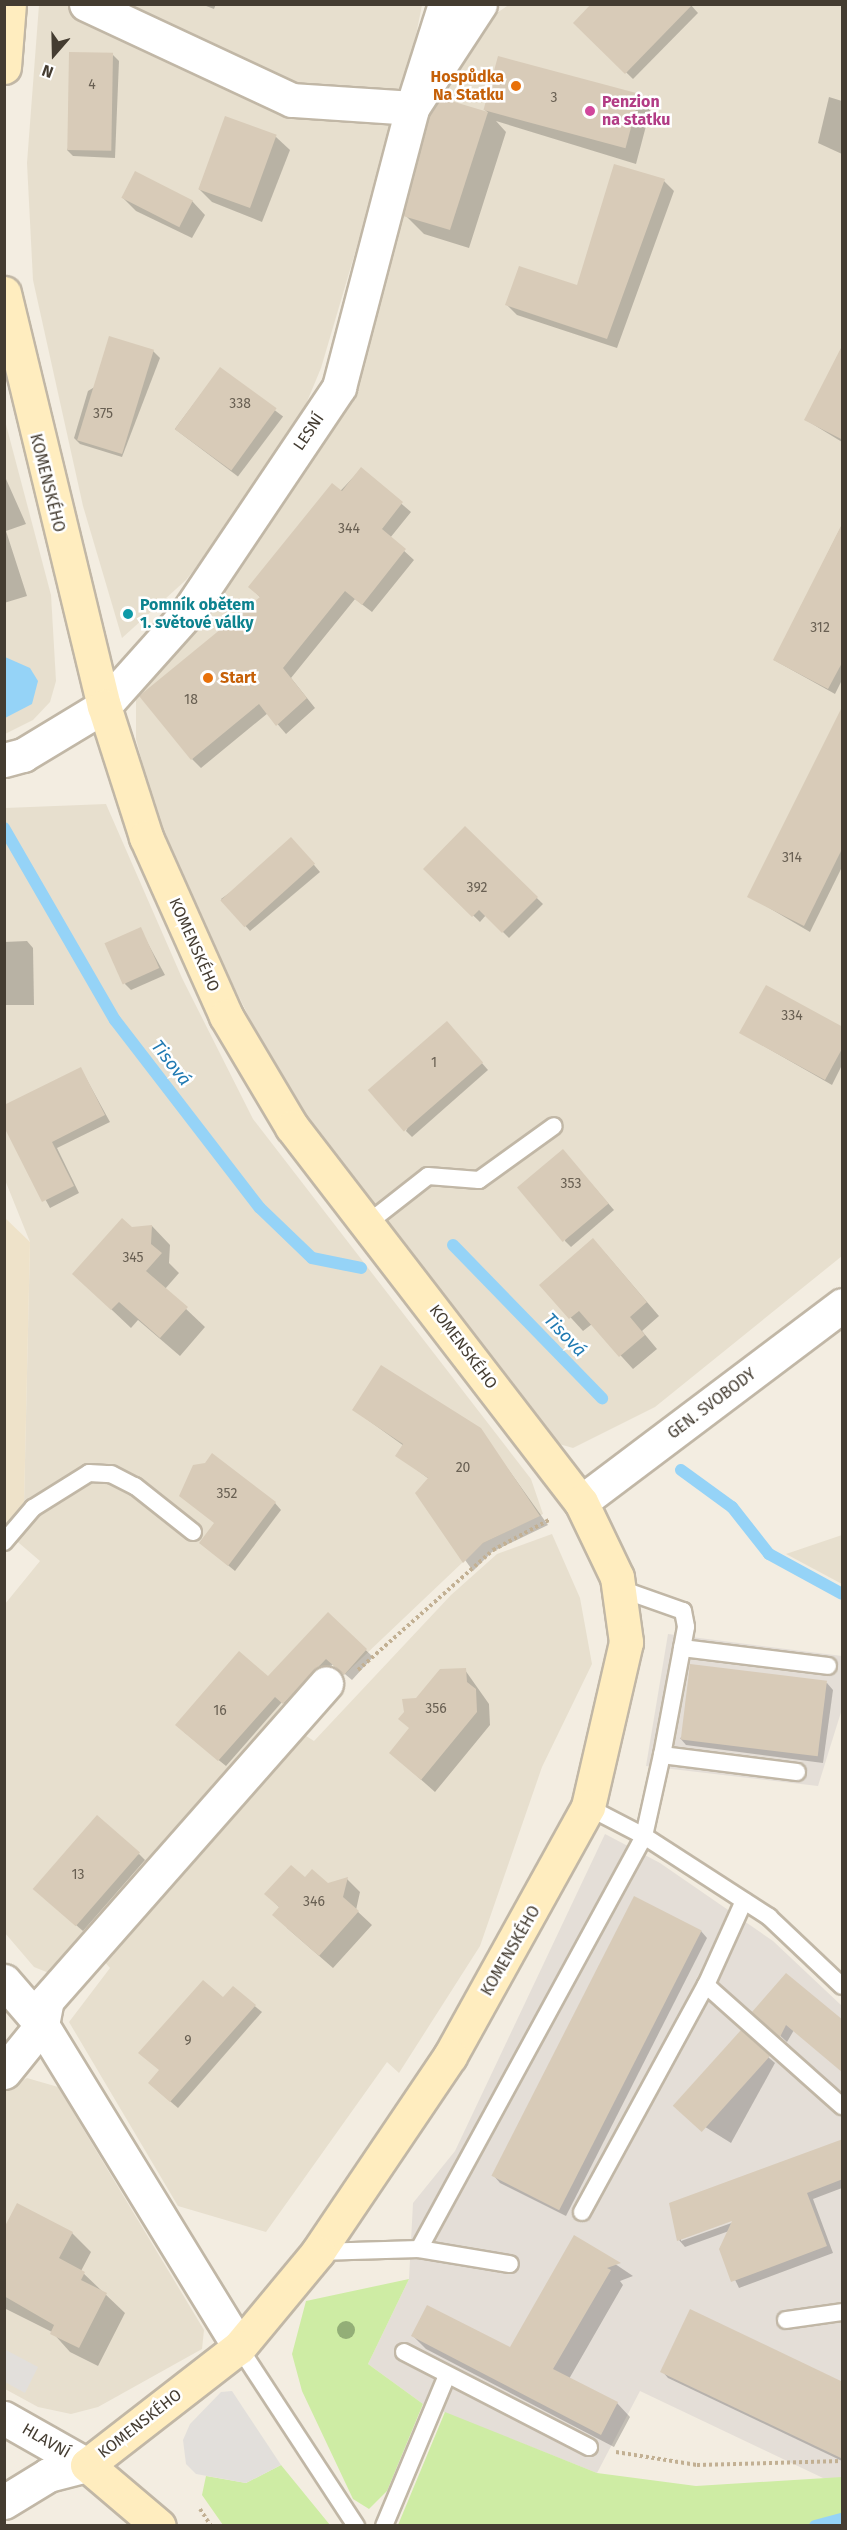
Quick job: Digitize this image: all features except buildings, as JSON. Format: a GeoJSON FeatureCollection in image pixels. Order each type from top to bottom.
{"type":"FeatureCollection","features":[{"type":"Feature","properties":{"kind":"street"},"geometry":{"type":"LineString","coordinates":[[4,67],[9,4]]}},
{"type":"Feature","properties":{"kind":"street"},"geometry":{"type":"LineString","coordinates":[[86,4],[292,100],[412,108]]}},
{"type":"Feature","properties":{"kind":"street","name":"LESNÍ"},"geometry":{"type":"LineString","coordinates":[[4,760],[22,755],[104,706],[188,612],[339,387],[412,108],[445,4]]}},
{"type":"Feature","properties":{"kind":"street","name":"LESNÍ"},"geometry":{"type":"LineString","coordinates":[[412,108],[480,4]]}},
{"type":"Feature","properties":{"kind":"street","name":"KOMENSKÉHO"},"geometry":{"type":"LineString","coordinates":[[4,293],[104,706],[147,837],[226,1016],[292,1127],[369,1223],[580,1502],[618,1588],[626,1642],[588,1807],[450,2056],[318,2252],[239,2347],[87,2465],[159,2526]]}},
{"type":"Feature","properties":{"kind":"street","name":"GEN. SVOBODY"},"geometry":{"type":"LineString","coordinates":[[580,1502],[843,1305]]}},
{"type":"Feature","properties":{"kind":"street"},"geometry":{"type":"LineString","coordinates":[[4,2072],[42,2025],[47,2000],[326,1684]]}},
{"type":"Feature","properties":{"kind":"street"},"geometry":{"type":"LineString","coordinates":[[4,1981],[42,2025],[239,2347]]}},
{"type":"Feature","properties":{"kind":"street","name":"HLAVNÍ"},"geometry":{"type":"LineString","coordinates":[[4,2418],[87,2465]]}},
{"type":"Feature","properties":{"kind":"street"},"geometry":{"type":"LineString","coordinates":[[4,2502],[48,2475],[87,2465]]}},
{"type":"Feature","properties":{"kind":"lane"},"geometry":{"type":"LineString","coordinates":[[369,1223],[428,1176],[479,1180],[554,1126]]}},
{"type":"Feature","properties":{"kind":"lane"},"geometry":{"type":"LineString","coordinates":[[4,1542],[33,1508],[89,1473],[111,1474],[135,1486],[194,1532]]}},
{"type":"Feature","properties":{"kind":"lane"},"geometry":{"type":"LineString","coordinates":[[419,2249],[644,1836],[682,1648],[683,1611],[618,1588]]}},
{"type":"Feature","properties":{"kind":"lane"},"geometry":{"type":"LineString","coordinates":[[682,1648],[828,1666]]}},
{"type":"Feature","properties":{"kind":"lane"},"geometry":{"type":"LineString","coordinates":[[662,1755],[797,1772]]}},
{"type":"Feature","properties":{"kind":"lane"},"geometry":{"type":"LineString","coordinates":[[588,1807],[644,1836],[744,1901],[843,1986]]}},
{"type":"Feature","properties":{"kind":"lane"},"geometry":{"type":"LineString","coordinates":[[582,2212],[706,1986],[744,1901]]}},
{"type":"Feature","properties":{"kind":"lane"},"geometry":{"type":"LineString","coordinates":[[706,1986],[843,2106]]}},
{"type":"Feature","properties":{"kind":"lane"},"geometry":{"type":"LineString","coordinates":[[318,2252],[419,2249],[510,2264]]}},
{"type":"Feature","properties":{"kind":"lane"},"geometry":{"type":"LineString","coordinates":[[786,2320],[843,2312]]}},
{"type":"Feature","properties":{"kind":"lane"},"geometry":{"type":"LineString","coordinates":[[239,2347],[356,2526]]}},
{"type":"Feature","properties":{"kind":"lane"},"geometry":{"type":"LineString","coordinates":[[404,2352],[446,2378],[589,2447]]}},
{"type":"Feature","properties":{"kind":"lane"},"geometry":{"type":"LineString","coordinates":[[384,2526],[446,2378]]}},
{"type":"Feature","properties":{"kind":"path"},"geometry":{"type":"LineString","coordinates":[[326,1684],[339,1687],[493,1550],[580,1502]]}},
{"type":"Feature","properties":{"kind":"path"},"geometry":{"type":"LineString","coordinates":[[589,2447],[697,2465],[843,2462]]}},
{"type":"Feature","properties":{"kind":"path"},"geometry":{"type":"LineString","coordinates":[[200,2509],[211,2526]]}},
{"type":"Feature","properties":{"kind":"shaded area"},"geometry":{"type":"Polygon","coordinates":[[[510,4],[842,5],[842,1256],[655,1407],[573,1448],[559,1444],[348,1176],[279,1078],[164,845],[136,739],[136,694],[224,570],[368,301],[434,95],[488,19],[510,4]]]}},
{"type":"Feature","properties":{"kind":"shaded area"},"geometry":{"type":"Polygon","coordinates":[[[39,5],[422,5],[409,70],[321,368],[284,457],[186,580],[122,638],[83,506],[33,280],[27,163],[39,5]]]}},
{"type":"Feature","properties":{"kind":"shaded area"},"geometry":{"type":"Polygon","coordinates":[[[4,417],[51,595],[56,681],[50,702],[33,720],[5,734],[4,417]]]}},
{"type":"Feature","properties":{"kind":"shaded area"},"geometry":{"type":"Polygon","coordinates":[[[106,804],[182,978],[253,1119],[531,1479],[543,1514],[483,1543],[344,1675],[331,1664],[54,1975],[34,1967],[5,1933],[5,1604],[40,1561],[5,1531],[24,1504],[30,1242],[5,1180],[5,808],[106,804]]]}},
{"type":"Feature","properties":{"kind":"shaded area"},"geometry":{"type":"Polygon","coordinates":[[[4,1217],[30,1242],[24,1504],[5,1525],[4,1217]]]}},
{"type":"Feature","properties":{"kind":"shaded area"},"geometry":{"type":"Polygon","coordinates":[[[552,1534],[580,1598],[592,1664],[542,1767],[480,1946],[399,2073],[387,2062],[266,2232],[178,2206],[69,2022],[110,1968],[103,1960],[300,1732],[314,1741],[451,1595],[497,1554],[552,1534]]]}},
{"type":"Feature","properties":{"kind":"shaded area"},"geometry":{"type":"Polygon","coordinates":[[[842,1535],[842,1584],[786,1554],[842,1535]]]}},
{"type":"Feature","properties":{"kind":"shaded area"},"geometry":{"type":"Polygon","coordinates":[[[668,1634],[842,1656],[842,1709],[818,1786],[646,1766],[668,1634]]]}},
{"type":"Feature","properties":{"kind":"shaded area"},"geometry":{"type":"Polygon","coordinates":[[[605,1834],[660,1863],[773,1941],[842,2006],[842,2487],[640,2391],[597,2473],[423,2404],[368,2364],[409,2279],[413,2203],[455,2151],[605,1834]]]}},
{"type":"Feature","properties":{"kind":"shaded area"},"geometry":{"type":"Polygon","coordinates":[[[27,2078],[58,2087],[204,2330],[202,2349],[98,2407],[71,2414],[38,2407],[5,2389],[4,2091],[27,2078]]]}},
{"type":"Feature","properties":{"kind":"shaded area"},"geometry":{"type":"Polygon","coordinates":[[[4,2349],[38,2367],[25,2393],[5,2382],[4,2349]]]}},
{"type":"Feature","properties":{"kind":"shaded area"},"geometry":{"type":"Polygon","coordinates":[[[232,2391],[281,2465],[246,2483],[196,2474],[186,2464],[183,2440],[190,2424],[221,2392],[232,2391]]]}},
{"type":"Feature","properties":{"kind":"green space"},"geometry":{"type":"Polygon","coordinates":[[[409,2279],[368,2364],[423,2404],[387,2491],[369,2509],[353,2499],[302,2391],[292,2354],[306,2301],[409,2279]]]}},
{"type":"Feature","properties":{"kind":"green space"},"geometry":{"type":"Polygon","coordinates":[[[445,2412],[597,2473],[696,2486],[842,2477],[842,2525],[398,2525],[445,2412]]]}},
{"type":"Feature","properties":{"kind":"green space"},"geometry":{"type":"Polygon","coordinates":[[[281,2465],[330,2525],[223,2525],[202,2495],[206,2476],[246,2483],[281,2465]]]}},
{"type":"Feature","properties":{"kind":"water"},"geometry":{"type":"Polygon","coordinates":[[[5,657],[30,668],[38,681],[32,704],[5,718],[5,657]]]}},
{"type":"Feature","properties":{"kind":"waterway","name":"Tisová"},"geometry":{"type":"LineString","coordinates":[[4,828],[115,1020],[260,1208],[312,1258],[361,1268]]}},
{"type":"Feature","properties":{"kind":"waterway","name":"Tisová"},"geometry":{"type":"LineString","coordinates":[[453,1245],[602,1398]]}},
{"type":"Feature","properties":{"kind":"waterway","name":"Tisová"},"geometry":{"type":"LineString","coordinates":[[681,1470],[732,1507],[769,1554],[842,1594]]}},
{"type":"Feature","properties":{"kind":"waterway"},"geometry":{"type":"LineString","coordinates":[[815,2526],[842,2519]]}},
{"type":"Feature","properties":{"kind":"place","name":"Hospůdka Na Statku"},"geometry":{"type":"Point","coordinates":[516,86]}},
{"type":"Feature","properties":{"kind":"place","name":"Penzion na statku"},"geometry":{"type":"Point","coordinates":[590,111]}},
{"type":"Feature","properties":{"kind":"place","name":"Pomník obětem 1. světové války"},"geometry":{"type":"Point","coordinates":[128,614]}},
{"type":"Feature","properties":{"kind":"place","name":"Start"},"geometry":{"type":"Point","coordinates":[208,678]}}]}
